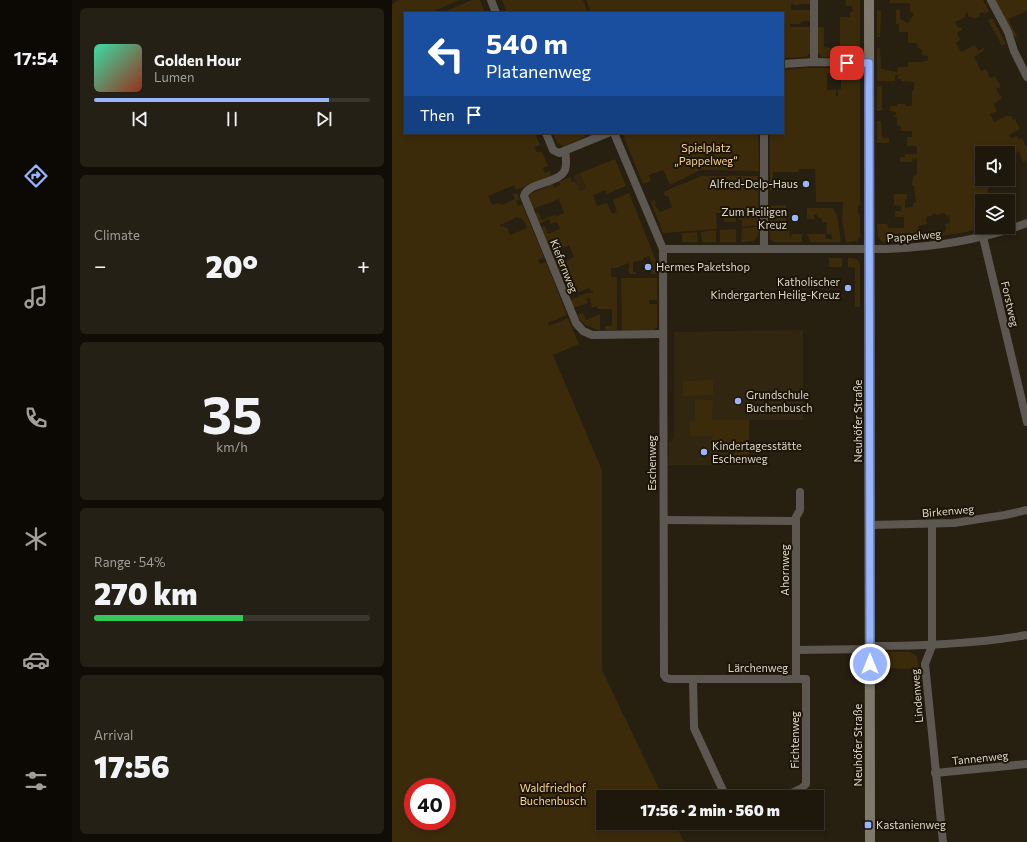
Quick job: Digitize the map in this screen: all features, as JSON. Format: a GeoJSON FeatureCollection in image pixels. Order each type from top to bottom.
{"type":"FeatureCollection","features":[{"type":"Feature","properties":{"kind":"street"},"geometry":{"type":"LineString","coordinates":[[491,0],[496,12]]}},
{"type":"Feature","properties":{"kind":"street"},"geometry":{"type":"LineString","coordinates":[[814,0],[814,62]]}},
{"type":"Feature","properties":{"kind":"street","name":"Neuhöfer Straße"},"geometry":{"type":"LineString","coordinates":[[869,0],[870,842]]}},
{"type":"Feature","properties":{"kind":"street"},"geometry":{"type":"LineString","coordinates":[[991,0],[1008,32],[1014,51],[1027,77]]}},
{"type":"Feature","properties":{"kind":"street"},"geometry":{"type":"LineString","coordinates":[[784,64],[814,62],[869,63]]}},
{"type":"Feature","properties":{"kind":"street"},"geometry":{"type":"LineString","coordinates":[[546,134],[552,148],[555,152],[560,153],[606,134]]}},
{"type":"Feature","properties":{"kind":"street"},"geometry":{"type":"LineString","coordinates":[[614,134],[663,249]]}},
{"type":"Feature","properties":{"kind":"street"},"geometry":{"type":"LineString","coordinates":[[764,134],[764,249]]}},
{"type":"Feature","properties":{"kind":"street","name":"Kiefernweg"},"geometry":{"type":"LineString","coordinates":[[565,151],[566,165],[562,175],[527,190],[524,196],[576,323],[582,331],[592,335],[663,334]]}},
{"type":"Feature","properties":{"kind":"street","name":"Pappelweg"},"geometry":{"type":"LineString","coordinates":[[663,249],[869,249],[936,246],[983,237],[1027,223]]}},
{"type":"Feature","properties":{"kind":"street","name":"Forstweg"},"geometry":{"type":"LineString","coordinates":[[983,237],[1027,422]]}},
{"type":"Feature","properties":{"kind":"street","name":"Eschenweg"},"geometry":{"type":"LineString","coordinates":[[663,249],[663,670],[665,677]]}},
{"type":"Feature","properties":{"kind":"street","name":"Ahornweg"},"geometry":{"type":"LineString","coordinates":[[796,650],[796,515],[800,510],[800,492]]}},
{"type":"Feature","properties":{"kind":"street","name":"Birkenweg"},"geometry":{"type":"LineString","coordinates":[[870,525],[932,525],[966,522],[1027,510]]}},
{"type":"Feature","properties":{"kind":"street"},"geometry":{"type":"LineString","coordinates":[[664,520],[796,521]]}},
{"type":"Feature","properties":{"kind":"street","name":"Lindenweg"},"geometry":{"type":"LineString","coordinates":[[932,525],[932,646],[925,664],[943,842]]}},
{"type":"Feature","properties":{"kind":"street","name":"Lärchenweg"},"geometry":{"type":"LineString","coordinates":[[665,677],[670,679],[796,679],[796,650],[932,646],[986,641],[1027,635]]}},
{"type":"Feature","properties":{"kind":"street"},"geometry":{"type":"LineString","coordinates":[[693,679],[694,728],[723,790]]}},
{"type":"Feature","properties":{"kind":"street","name":"Fichtenweg"},"geometry":{"type":"LineString","coordinates":[[796,679],[806,679],[806,784],[798,790]]}},
{"type":"Feature","properties":{"kind":"street","name":"Tannenweg"},"geometry":{"type":"LineString","coordinates":[[936,773],[1027,764]]}},
{"type":"Feature","properties":{"kind":"shaded area"},"geometry":{"type":"Polygon","coordinates":[[[580,173],[586,188],[580,191],[573,176],[580,173]]]}},
{"type":"Feature","properties":{"kind":"shaded area","name":"Grundschule Buchenbusch"},"geometry":{"type":"Polygon","coordinates":[[[803,330],[803,420],[749,420],[749,465],[668,465],[669,442],[674,438],[674,332],[803,330]]]}},
{"type":"Feature","properties":{"kind":"green space","name":"Waldfriedhof Buchenbusch"},"geometry":{"type":"Polygon","coordinates":[[[398,0],[460,0],[431,12],[404,12],[404,134],[535,134],[540,145],[535,147],[536,152],[542,152],[548,166],[543,168],[545,173],[550,171],[551,173],[550,176],[516,190],[514,185],[488,196],[492,205],[499,203],[502,205],[515,199],[513,194],[517,193],[520,200],[516,201],[518,206],[522,204],[544,257],[538,260],[540,264],[546,262],[567,315],[548,323],[549,326],[568,318],[579,344],[553,355],[602,470],[602,670],[660,790],[596,790],[596,830],[678,830],[684,842],[392,842],[392,5],[398,0]],[[518,217],[500,225],[501,227],[507,227],[510,235],[527,228],[521,218],[519,219],[518,217]]]}},
{"type":"Feature","properties":{"kind":"green space"},"geometry":{"type":"Polygon","coordinates":[[[472,0],[480,0],[485,12],[443,12],[472,0]]]}},
{"type":"Feature","properties":{"kind":"green space"},"geometry":{"type":"Polygon","coordinates":[[[502,0],[583,0],[588,12],[507,12],[502,0]]]}},
{"type":"Feature","properties":{"kind":"green space"},"geometry":{"type":"Polygon","coordinates":[[[586,0],[810,0],[810,4],[799,4],[799,6],[791,4],[791,10],[810,10],[810,21],[802,21],[800,24],[790,24],[790,27],[810,27],[810,54],[805,57],[786,58],[784,57],[784,12],[591,12],[586,0]]]}},
{"type":"Feature","properties":{"kind":"green space"},"geometry":{"type":"Polygon","coordinates":[[[846,0],[860,0],[860,53],[857,57],[840,57],[840,17],[850,17],[850,12],[853,11],[852,6],[846,6],[846,0]]]}},
{"type":"Feature","properties":{"kind":"green space"},"geometry":{"type":"Polygon","coordinates":[[[890,0],[983,0],[989,11],[984,14],[983,12],[979,14],[980,16],[974,19],[973,17],[969,17],[967,12],[964,18],[955,22],[958,28],[961,27],[962,30],[957,33],[960,40],[956,43],[961,52],[975,45],[978,51],[985,47],[983,51],[974,57],[981,71],[986,69],[990,78],[995,76],[1001,87],[996,89],[1002,98],[994,104],[997,111],[990,114],[994,122],[1006,116],[1011,116],[1013,120],[1015,119],[1020,129],[1009,135],[1011,138],[1017,136],[1019,140],[1022,138],[1027,146],[1027,160],[1023,162],[1019,151],[1015,154],[1015,146],[975,146],[975,186],[994,186],[987,189],[988,193],[975,194],[975,230],[928,238],[927,234],[946,231],[945,224],[950,223],[949,215],[946,216],[945,213],[936,215],[935,213],[926,217],[927,224],[918,226],[920,239],[882,242],[878,237],[877,224],[887,224],[889,228],[904,228],[904,217],[895,217],[895,211],[901,211],[901,206],[894,205],[894,194],[907,194],[907,199],[905,199],[905,208],[913,207],[913,203],[916,202],[914,186],[912,185],[913,176],[917,175],[917,158],[912,159],[913,162],[900,162],[900,157],[905,157],[905,154],[917,154],[917,146],[907,146],[907,137],[912,137],[912,131],[901,131],[901,126],[897,126],[897,117],[893,117],[896,115],[896,112],[890,111],[890,106],[897,106],[897,104],[912,106],[912,91],[914,89],[914,82],[901,81],[901,79],[898,79],[898,75],[895,75],[895,81],[877,81],[877,48],[880,48],[881,69],[897,72],[898,67],[908,67],[908,62],[928,61],[928,56],[922,55],[922,50],[918,48],[917,43],[908,43],[908,32],[899,32],[899,24],[896,24],[896,9],[900,10],[900,19],[908,23],[914,14],[910,12],[910,3],[890,3],[890,0]]]}},
{"type":"Feature","properties":{"kind":"green space"},"geometry":{"type":"Polygon","coordinates":[[[995,0],[1027,0],[1027,11],[1008,19],[1017,36],[1015,38],[995,0]]]}},
{"type":"Feature","properties":{"kind":"green space"},"geometry":{"type":"Polygon","coordinates":[[[877,10],[881,11],[880,37],[877,37],[877,10]]]}},
{"type":"Feature","properties":{"kind":"green space"},"geometry":{"type":"Polygon","coordinates":[[[992,18],[1006,44],[1002,46],[988,20],[992,18]]]}},
{"type":"Feature","properties":{"kind":"green space"},"geometry":{"type":"Polygon","coordinates":[[[818,27],[824,27],[824,47],[835,49],[835,57],[821,57],[818,53],[818,27]]]}},
{"type":"Feature","properties":{"kind":"green space"},"geometry":{"type":"Polygon","coordinates":[[[837,68],[838,73],[827,73],[827,90],[836,90],[836,97],[838,96],[837,90],[841,89],[841,68],[857,68],[860,72],[860,205],[858,205],[858,213],[860,216],[860,237],[857,241],[846,242],[842,219],[843,202],[816,202],[815,169],[799,169],[799,172],[773,172],[773,188],[770,192],[770,134],[784,134],[784,70],[837,68]]]}},
{"type":"Feature","properties":{"kind":"green space"},"geometry":{"type":"Polygon","coordinates":[[[882,85],[882,111],[877,111],[877,87],[882,85]]]}},
{"type":"Feature","properties":{"kind":"green space"},"geometry":{"type":"Polygon","coordinates":[[[877,121],[881,121],[882,137],[889,138],[889,143],[877,143],[877,121]]]}},
{"type":"Feature","properties":{"kind":"green space"},"geometry":{"type":"Polygon","coordinates":[[[553,134],[584,134],[585,137],[564,146],[557,143],[553,134]]]}},
{"type":"Feature","properties":{"kind":"green space","name":"Spielplatz „Pappelweg“"},"geometry":{"type":"Polygon","coordinates":[[[625,134],[758,134],[759,171],[700,170],[670,185],[663,170],[649,175],[651,181],[643,184],[624,137],[625,134]]]}},
{"type":"Feature","properties":{"kind":"green space"},"geometry":{"type":"Polygon","coordinates":[[[615,159],[626,186],[607,194],[606,190],[593,195],[597,206],[607,203],[612,214],[617,212],[613,200],[629,193],[656,261],[657,274],[651,274],[651,269],[653,269],[653,266],[651,265],[649,256],[643,258],[644,260],[633,262],[633,272],[636,272],[636,274],[630,274],[628,269],[630,266],[628,263],[617,268],[611,268],[611,277],[617,277],[617,330],[605,330],[605,326],[612,326],[612,309],[598,309],[597,306],[592,308],[590,298],[586,299],[588,303],[573,308],[570,300],[587,293],[593,293],[593,291],[589,288],[568,296],[565,287],[568,286],[567,283],[569,282],[568,280],[563,282],[552,257],[556,255],[560,264],[574,257],[569,245],[551,253],[541,228],[545,226],[548,234],[560,229],[557,222],[551,224],[549,219],[539,224],[535,214],[538,211],[542,220],[555,215],[556,217],[564,213],[559,199],[533,209],[528,197],[530,194],[553,184],[554,188],[560,185],[559,182],[571,177],[571,182],[575,181],[580,191],[586,188],[580,173],[615,159]]]}},
{"type":"Feature","properties":{"kind":"green space"},"geometry":{"type":"Polygon","coordinates":[[[701,176],[758,176],[758,225],[742,227],[742,220],[739,220],[740,208],[736,209],[736,222],[724,222],[724,212],[716,213],[717,229],[663,233],[651,202],[655,200],[655,206],[660,212],[672,207],[668,196],[665,196],[663,192],[701,176]]]}},
{"type":"Feature","properties":{"kind":"green space"},"geometry":{"type":"Polygon","coordinates":[[[786,205],[786,229],[789,229],[790,237],[791,234],[802,234],[802,242],[774,242],[770,239],[770,206],[786,205]]]}},
{"type":"Feature","properties":{"kind":"green space"},"geometry":{"type":"Polygon","coordinates":[[[807,208],[833,208],[837,215],[841,242],[810,242],[807,234],[825,234],[826,239],[832,239],[832,234],[827,234],[826,222],[822,222],[822,218],[819,218],[817,215],[814,215],[814,219],[807,219],[807,208]]]}},
{"type":"Feature","properties":{"kind":"green space"},"geometry":{"type":"Polygon","coordinates":[[[759,227],[759,232],[755,240],[741,242],[742,228],[759,227]]]}},
{"type":"Feature","properties":{"kind":"green space"},"geometry":{"type":"Polygon","coordinates":[[[736,229],[736,242],[720,242],[720,230],[736,229]]]}},
{"type":"Feature","properties":{"kind":"green space"},"geometry":{"type":"Polygon","coordinates":[[[716,230],[716,242],[702,242],[701,232],[716,230]]]}},
{"type":"Feature","properties":{"kind":"green space"},"geometry":{"type":"Polygon","coordinates":[[[697,232],[698,242],[682,242],[682,233],[697,232]]]}},
{"type":"Feature","properties":{"kind":"green space"},"geometry":{"type":"Polygon","coordinates":[[[829,258],[842,258],[842,267],[829,267],[829,258]]]}},
{"type":"Feature","properties":{"kind":"green space"},"geometry":{"type":"Polygon","coordinates":[[[848,258],[856,259],[860,264],[860,307],[855,307],[855,267],[848,267],[848,258]]]}},
{"type":"Feature","properties":{"kind":"green space"},"geometry":{"type":"Polygon","coordinates":[[[621,278],[657,278],[657,300],[649,300],[649,304],[657,304],[657,327],[654,330],[622,330],[621,278]]]}},
{"type":"Feature","properties":{"kind":"green space"},"geometry":{"type":"Polygon","coordinates":[[[583,313],[586,320],[600,314],[600,330],[590,327],[581,321],[577,315],[583,313]]]}},
{"type":"Feature","properties":{"kind":"green space"},"geometry":{"type":"Polygon","coordinates":[[[713,380],[713,395],[683,396],[683,381],[713,380]]]}},
{"type":"Feature","properties":{"kind":"green space"},"geometry":{"type":"Polygon","coordinates":[[[695,400],[713,400],[712,420],[749,420],[749,465],[735,465],[735,452],[727,452],[727,448],[717,447],[717,444],[712,444],[712,436],[690,436],[690,421],[695,421],[695,400]]]}},
{"type":"Feature","properties":{"kind":"green space"},"geometry":{"type":"Polygon","coordinates":[[[881,652],[910,652],[917,656],[919,669],[878,668],[878,655],[881,652]]]}},
{"type":"Feature","properties":{"kind":"place","name":"Alfred-Delp-Haus"},"geometry":{"type":"Point","coordinates":[806,184]}},
{"type":"Feature","properties":{"kind":"place","name":"Zum Heiligen Kreuz"},"geometry":{"type":"Point","coordinates":[795,218]}},
{"type":"Feature","properties":{"kind":"place","name":"Hermes Paketshop"},"geometry":{"type":"Point","coordinates":[648,267]}},
{"type":"Feature","properties":{"kind":"place","name":"Katholischer Kindergarten Heilig-Kreuz"},"geometry":{"type":"Point","coordinates":[848,288]}},
{"type":"Feature","properties":{"kind":"place","name":"Grundschule Buchenbusch"},"geometry":{"type":"Point","coordinates":[738,401]}},
{"type":"Feature","properties":{"kind":"place","name":"Kindertagesstätte Eschenweg"},"geometry":{"type":"Point","coordinates":[704,452]}},
{"type":"Feature","properties":{"kind":"place","name":"Kastanienweg"},"geometry":{"type":"Point","coordinates":[868,825]}},
{"type":"Feature","properties":{"kind":"route"},"geometry":{"type":"LineString","coordinates":[[847,63],[869,63],[870,664]]}}]}
